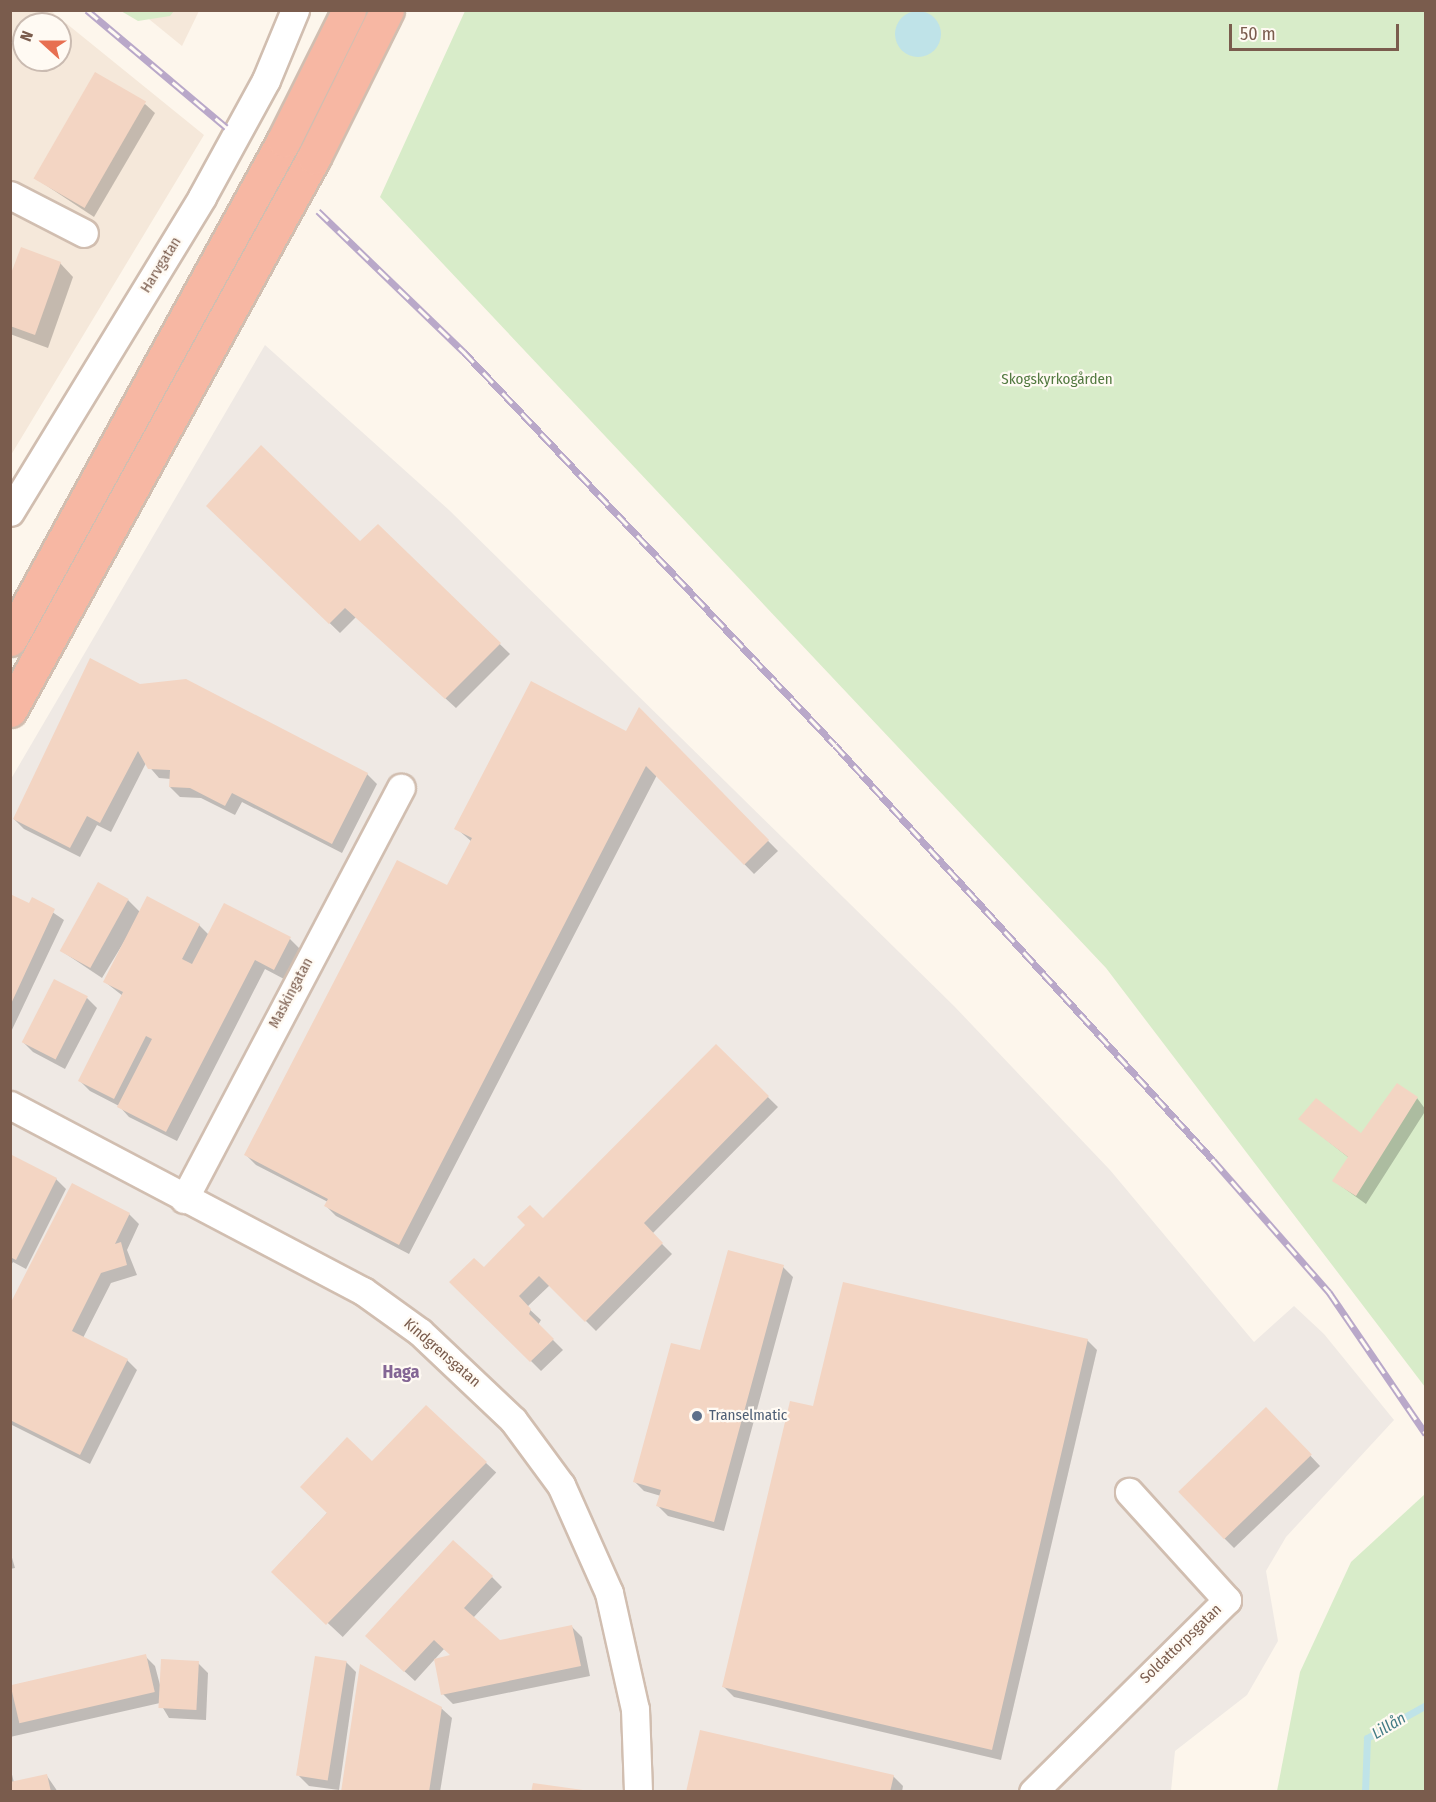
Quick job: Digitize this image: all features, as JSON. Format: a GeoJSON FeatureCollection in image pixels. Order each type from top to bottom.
{"type":"FeatureCollection","features":[{"type":"Feature","properties":{"kind":"highway"},"geometry":{"type":"LineString","coordinates":[[10,639],[284,140],[349,10]]}},
{"type":"Feature","properties":{"kind":"highway"},"geometry":{"type":"LineString","coordinates":[[10,711],[314,157],[387,10]]}},
{"type":"Feature","properties":{"kind":"street","name":"Harvgatan"},"geometry":{"type":"LineString","coordinates":[[10,512],[202,197],[266,80],[295,10]]}},
{"type":"Feature","properties":{"kind":"street"},"geometry":{"type":"LineString","coordinates":[[10,195],[84,233]]}},
{"type":"Feature","properties":{"kind":"street","name":"Maskingatan"},"geometry":{"type":"LineString","coordinates":[[184,1199],[401,788]]}},
{"type":"Feature","properties":{"kind":"street","name":"Kindgrensgatan"},"geometry":{"type":"LineString","coordinates":[[10,1105],[389,1308],[486,1392],[536,1447],[582,1528],[616,1616],[635,1709],[638,1791]]}},
{"type":"Feature","properties":{"kind":"street","name":"Soldattorpsgatan"},"geometry":{"type":"LineString","coordinates":[[1032,1791],[1227,1600],[1129,1492]]}},
{"type":"Feature","properties":{"kind":"shaded area"},"geometry":{"type":"Polygon","coordinates":[[[11,11],[52,12],[12,12],[12,72],[72,72],[72,28],[204,135],[11,455],[11,11]]]}},
{"type":"Feature","properties":{"kind":"shaded area"},"geometry":{"type":"Polygon","coordinates":[[[139,11],[199,11],[182,46],[139,11]]]}},
{"type":"Feature","properties":{"kind":"shaded area"},"geometry":{"type":"Polygon","coordinates":[[[265,345],[449,510],[954,1006],[1110,1170],[1254,1342],[1294,1306],[1324,1334],[1394,1420],[1286,1537],[1266,1571],[1278,1641],[1247,1695],[1175,1751],[1171,1791],[11,1792],[11,779],[265,345]]]}},
{"type":"Feature","properties":{"kind":"green space"},"geometry":{"type":"Polygon","coordinates":[[[121,11],[174,11],[170,16],[138,21],[121,11]]]}},
{"type":"Feature","properties":{"kind":"green space","name":"Skogskyrkogården"},"geometry":{"type":"Polygon","coordinates":[[[465,11],[1425,11],[1425,1387],[1106,968],[380,197],[465,11]]]}},
{"type":"Feature","properties":{"kind":"green space"},"geometry":{"type":"Polygon","coordinates":[[[1425,1494],[1425,1791],[1277,1791],[1300,1672],[1351,1562],[1425,1494]]]}},
{"type":"Feature","properties":{"kind":"water"},"geometry":{"type":"Polygon","coordinates":[[[918,11],[927,12],[935,17],[940,25],[940,43],[935,51],[927,56],[918,57],[909,56],[901,51],[896,43],[895,34],[896,25],[901,17],[909,12],[918,11]]]}},
{"type":"Feature","properties":{"kind":"building"},"geometry":{"type":"Polygon","coordinates":[[[95,72],[146,102],[85,208],[34,179],[95,72]]]}},
{"type":"Feature","properties":{"kind":"building"},"geometry":{"type":"Polygon","coordinates":[[[21,247],[61,262],[35,335],[10,326],[10,276],[21,247]]]}},
{"type":"Feature","properties":{"kind":"building"},"geometry":{"type":"Polygon","coordinates":[[[261,445],[360,541],[378,524],[501,643],[445,699],[345,608],[329,624],[206,506],[261,445]]]}},
{"type":"Feature","properties":{"kind":"building"},"geometry":{"type":"Polygon","coordinates":[[[90,658],[140,684],[186,679],[368,773],[332,844],[232,793],[225,806],[190,788],[169,787],[170,770],[148,769],[138,751],[100,823],[87,816],[70,848],[13,819],[90,658]]]}},
{"type":"Feature","properties":{"kind":"building"},"geometry":{"type":"Polygon","coordinates":[[[531,681],[626,731],[639,707],[769,840],[744,865],[646,766],[399,1245],[324,1206],[328,1199],[244,1155],[397,860],[447,885],[472,838],[454,829],[531,681]]]}},
{"type":"Feature","properties":{"kind":"building"},"geometry":{"type":"Polygon","coordinates":[[[98,882],[129,899],[90,968],[60,951],[98,882]]]}},
{"type":"Feature","properties":{"kind":"building"},"geometry":{"type":"Polygon","coordinates":[[[10,894],[29,903],[32,897],[55,909],[10,1006],[10,894]]]}},
{"type":"Feature","properties":{"kind":"building"},"geometry":{"type":"Polygon","coordinates":[[[147,896],[200,924],[182,959],[192,964],[224,903],[291,937],[274,970],[255,960],[166,1132],[117,1107],[152,1039],[146,1036],[114,1099],[78,1081],[123,992],[103,982],[147,896]]]}},
{"type":"Feature","properties":{"kind":"building"},"geometry":{"type":"Polygon","coordinates":[[[54,979],[88,996],[56,1060],[22,1042],[54,979]]]}},
{"type":"Feature","properties":{"kind":"building"},"geometry":{"type":"Polygon","coordinates":[[[716,1044],[769,1096],[644,1223],[663,1243],[585,1322],[539,1276],[519,1296],[531,1309],[529,1314],[554,1339],[530,1362],[449,1282],[474,1258],[484,1267],[525,1225],[517,1217],[530,1205],[543,1218],[716,1044]]]}},
{"type":"Feature","properties":{"kind":"building"},"geometry":{"type":"Polygon","coordinates":[[[1397,1083],[1418,1097],[1356,1196],[1332,1181],[1348,1157],[1298,1119],[1316,1098],[1361,1133],[1397,1083]]]}},
{"type":"Feature","properties":{"kind":"building"},"geometry":{"type":"Polygon","coordinates":[[[10,1154],[57,1178],[16,1260],[10,1257],[10,1154]]]}},
{"type":"Feature","properties":{"kind":"building"},"geometry":{"type":"Polygon","coordinates":[[[72,1183],[130,1213],[115,1244],[121,1242],[127,1265],[101,1273],[72,1331],[128,1359],[80,1455],[10,1420],[10,1304],[72,1183]]]}},
{"type":"Feature","properties":{"kind":"building","name":"Transelmatic"},"geometry":{"type":"Polygon","coordinates":[[[728,1250],[784,1265],[714,1522],[656,1506],[661,1490],[633,1482],[671,1343],[700,1350],[728,1250]]]}},
{"type":"Feature","properties":{"kind":"building"},"geometry":{"type":"Polygon","coordinates":[[[843,1282],[1088,1339],[992,1750],[722,1687],[790,1401],[813,1406],[843,1282]]]}},
{"type":"Feature","properties":{"kind":"building"},"geometry":{"type":"Polygon","coordinates":[[[426,1405],[487,1462],[326,1625],[271,1572],[327,1513],[300,1487],[347,1437],[372,1461],[426,1405]]]}},
{"type":"Feature","properties":{"kind":"building"},"geometry":{"type":"Polygon","coordinates":[[[1266,1407],[1312,1454],[1224,1539],[1178,1492],[1266,1407]]]}},
{"type":"Feature","properties":{"kind":"building"},"geometry":{"type":"Polygon","coordinates":[[[453,1540],[493,1576],[464,1608],[500,1640],[572,1625],[581,1666],[441,1695],[434,1659],[450,1655],[434,1640],[404,1672],[365,1636],[453,1540]]]}},
{"type":"Feature","properties":{"kind":"building"},"geometry":{"type":"Polygon","coordinates":[[[146,1654],[155,1692],[19,1723],[11,1685],[146,1654]]]}},
{"type":"Feature","properties":{"kind":"building"},"geometry":{"type":"Polygon","coordinates":[[[315,1656],[347,1661],[328,1781],[296,1776],[315,1656]]]}},
{"type":"Feature","properties":{"kind":"building"},"geometry":{"type":"Polygon","coordinates":[[[161,1659],[199,1661],[196,1710],[158,1708],[161,1659]]]}},
{"type":"Feature","properties":{"kind":"building"},"geometry":{"type":"Polygon","coordinates":[[[360,1664],[442,1707],[429,1792],[341,1792],[360,1664]]]}},
{"type":"Feature","properties":{"kind":"building"},"geometry":{"type":"Polygon","coordinates":[[[700,1730],[894,1775],[890,1792],[686,1792],[700,1730]]]}},
{"type":"Feature","properties":{"kind":"building"},"geometry":{"type":"Polygon","coordinates":[[[47,1774],[51,1792],[10,1792],[10,1782],[47,1774]]]}},
{"type":"Feature","properties":{"kind":"building"},"geometry":{"type":"Polygon","coordinates":[[[533,1783],[583,1790],[583,1792],[531,1792],[533,1783]]]}},
{"type":"Feature","properties":{"kind":"waterway","name":"Lillån"},"geometry":{"type":"LineString","coordinates":[[1365,1792],[1367,1738],[1426,1705]]}},
{"type":"Feature","properties":{"kind":"railway"},"geometry":{"type":"LineString","coordinates":[[87,10],[226,127]]}},
{"type":"Feature","properties":{"kind":"railway"},"geometry":{"type":"LineString","coordinates":[[318,211],[464,352],[835,745],[1213,1160],[1329,1292],[1426,1434]]}},
{"type":"Feature","properties":{"kind":"place","name":"Transelmatic"},"geometry":{"type":"Point","coordinates":[697,1416]}},
{"type":"Feature","properties":{"kind":"district","name":"Haga"},"geometry":{"type":"Point","coordinates":[401,1372]}}]}
